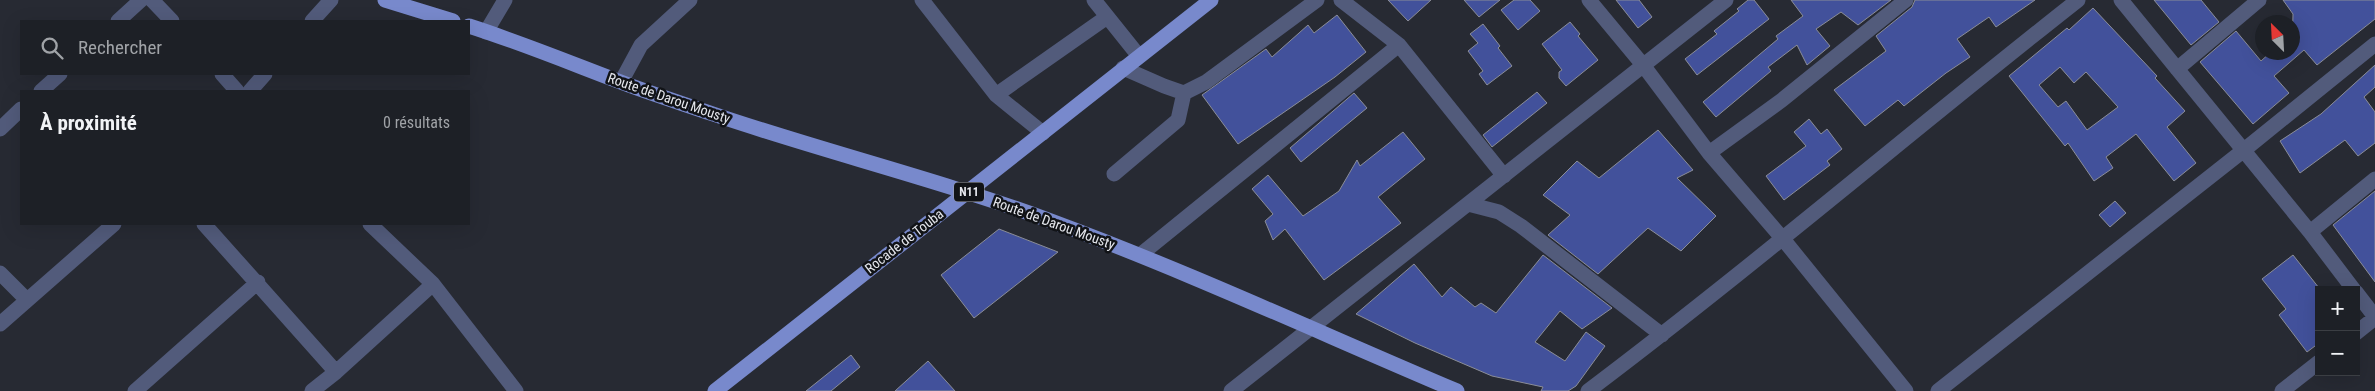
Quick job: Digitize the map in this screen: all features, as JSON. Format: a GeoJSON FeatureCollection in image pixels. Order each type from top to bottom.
{"type":"FeatureCollection","features":[{"type":"Feature","properties":{"kind":"main road"},"geometry":{"type":"LineString","coordinates":[[385,0],[450,20]]}},
{"type":"Feature","properties":{"kind":"main road","name":"Rocade de Touba"},"geometry":{"type":"LineString","coordinates":[[715,391],[1211,0]]}},
{"type":"Feature","properties":{"kind":"main road","name":"Route de Darou Mousty"},"geometry":{"type":"LineString","coordinates":[[470,26],[621,82],[839,155],[968,191],[1140,255],[1312,327],[1457,391]]}},
{"type":"Feature","properties":{"kind":"street"},"geometry":{"type":"LineString","coordinates":[[119,20],[141,0]]}},
{"type":"Feature","properties":{"kind":"street"},"geometry":{"type":"LineString","coordinates":[[152,0],[171,20]]}},
{"type":"Feature","properties":{"kind":"street"},"geometry":{"type":"LineString","coordinates":[[313,20],[332,0]]}},
{"type":"Feature","properties":{"kind":"street"},"geometry":{"type":"LineString","coordinates":[[486,32],[505,0]]}},
{"type":"Feature","properties":{"kind":"street"},"geometry":{"type":"LineString","coordinates":[[621,82],[641,45],[690,0]]}},
{"type":"Feature","properties":{"kind":"street"},"geometry":{"type":"LineString","coordinates":[[922,0],[996,95],[1043,133]]}},
{"type":"Feature","properties":{"kind":"street"},"geometry":{"type":"LineString","coordinates":[[1094,0],[1138,56]]}},
{"type":"Feature","properties":{"kind":"street"},"geometry":{"type":"LineString","coordinates":[[1124,68],[1184,93],[1206,82],[1317,0]]}},
{"type":"Feature","properties":{"kind":"street"},"geometry":{"type":"LineString","coordinates":[[1341,0],[1399,45],[1504,176]]}},
{"type":"Feature","properties":{"kind":"street"},"geometry":{"type":"LineString","coordinates":[[1589,0],[1643,65],[1709,153],[1783,239],[1906,391]]}},
{"type":"Feature","properties":{"kind":"street"},"geometry":{"type":"LineString","coordinates":[[1232,391],[1726,0]]}},
{"type":"Feature","properties":{"kind":"street"},"geometry":{"type":"LineString","coordinates":[[1709,153],[1782,100],[1906,0]]}},
{"type":"Feature","properties":{"kind":"street"},"geometry":{"type":"LineString","coordinates":[[1588,391],[1783,239],[1884,154],[2078,0]]}},
{"type":"Feature","properties":{"kind":"street"},"geometry":{"type":"LineString","coordinates":[[2121,0],[2310,232],[2351,286]]}},
{"type":"Feature","properties":{"kind":"street"},"geometry":{"type":"LineString","coordinates":[[2177,69],[2259,0]]}},
{"type":"Feature","properties":{"kind":"street"},"geometry":{"type":"LineString","coordinates":[[996,95],[1107,17]]}},
{"type":"Feature","properties":{"kind":"street"},"geometry":{"type":"LineString","coordinates":[[1938,391],[2244,150],[2375,44]]}},
{"type":"Feature","properties":{"kind":"street"},"geometry":{"type":"LineString","coordinates":[[1140,255],[1399,45]]}},
{"type":"Feature","properties":{"kind":"street"},"geometry":{"type":"LineString","coordinates":[[42,90],[59,75]]}},
{"type":"Feature","properties":{"kind":"street"},"geometry":{"type":"LineString","coordinates":[[223,75],[236,90]]}},
{"type":"Feature","properties":{"kind":"street"},"geometry":{"type":"LineString","coordinates":[[251,90],[264,75]]}},
{"type":"Feature","properties":{"kind":"street"},"geometry":{"type":"LineString","coordinates":[[1114,174],[1178,120],[1184,93]]}},
{"type":"Feature","properties":{"kind":"street"},"geometry":{"type":"LineString","coordinates":[[0,128],[20,110]]}},
{"type":"Feature","properties":{"kind":"street"},"geometry":{"type":"LineString","coordinates":[[2310,232],[2375,179]]}},
{"type":"Feature","properties":{"kind":"street"},"geometry":{"type":"LineString","coordinates":[[1468,204],[1500,212],[1521,226],[1662,334]]}},
{"type":"Feature","properties":{"kind":"street"},"geometry":{"type":"LineString","coordinates":[[0,324],[113,225]]}},
{"type":"Feature","properties":{"kind":"street"},"geometry":{"type":"LineString","coordinates":[[205,225],[258,282],[336,372]]}},
{"type":"Feature","properties":{"kind":"street"},"geometry":{"type":"LineString","coordinates":[[371,225],[433,284],[516,391]]}},
{"type":"Feature","properties":{"kind":"street"},"geometry":{"type":"LineString","coordinates":[[0,273],[28,300]]}},
{"type":"Feature","properties":{"kind":"street"},"geometry":{"type":"LineString","coordinates":[[135,391],[258,282]]}},
{"type":"Feature","properties":{"kind":"street"},"geometry":{"type":"LineString","coordinates":[[312,391],[336,372],[433,284]]}},
{"type":"Feature","properties":{"kind":"street"},"geometry":{"type":"LineString","coordinates":[[2358,331],[2375,317],[2360,298]]}},
{"type":"Feature","properties":{"kind":"street"},"geometry":{"type":"LineString","coordinates":[[2282,391],[2315,365]]}},
{"type":"Feature","properties":{"kind":"building"},"geometry":{"type":"Polygon","coordinates":[[[1388,0],[1431,0],[1408,21],[1388,0]]]}},
{"type":"Feature","properties":{"kind":"building"},"geometry":{"type":"Polygon","coordinates":[[[1464,0],[1500,0],[1479,17],[1464,0]]]}},
{"type":"Feature","properties":{"kind":"building"},"geometry":{"type":"Polygon","coordinates":[[[1514,0],[1530,0],[1540,11],[1518,30],[1501,10],[1514,0]]]}},
{"type":"Feature","properties":{"kind":"building"},"geometry":{"type":"Polygon","coordinates":[[[1616,0],[1639,0],[1652,17],[1638,28],[1616,0]]]}},
{"type":"Feature","properties":{"kind":"building"},"geometry":{"type":"Polygon","coordinates":[[[1748,0],[1754,0],[1769,19],[1697,75],[1685,59],[1717,34],[1714,31],[1739,11],[1737,9],[1748,0]]]}},
{"type":"Feature","properties":{"kind":"building"},"geometry":{"type":"Polygon","coordinates":[[[1791,0],[1891,0],[1858,25],[1841,12],[1816,29],[1830,46],[1807,65],[1797,45],[1768,67],[1771,71],[1716,117],[1703,102],[1778,39],[1776,36],[1803,16],[1791,0]]]}},
{"type":"Feature","properties":{"kind":"building"},"geometry":{"type":"Polygon","coordinates":[[[1915,0],[2035,0],[1996,27],[1989,17],[1957,39],[1970,57],[1904,106],[1898,100],[1865,126],[1834,90],[1886,51],[1876,36],[1912,7],[1915,0]]]}},
{"type":"Feature","properties":{"kind":"building"},"geometry":{"type":"Polygon","coordinates":[[[2154,0],[2201,0],[2219,22],[2191,45],[2154,0]]]}},
{"type":"Feature","properties":{"kind":"building"},"geometry":{"type":"Polygon","coordinates":[[[2283,0],[2375,0],[2375,19],[2317,65],[2304,50],[2300,53],[2300,15],[2293,14],[2283,0]]]}},
{"type":"Feature","properties":{"kind":"building"},"geometry":{"type":"Polygon","coordinates":[[[2093,8],[2157,76],[2155,78],[2185,111],[2167,127],[2196,163],[2174,181],[2136,134],[2106,157],[2113,168],[2094,181],[2068,143],[2065,146],[2009,76],[2067,28],[2069,30],[2093,8]],[[2060,67],[2039,85],[2058,107],[2066,101],[2087,130],[2118,107],[2086,72],[2074,83],[2060,67]]]}},
{"type":"Feature","properties":{"kind":"building"},"geometry":{"type":"Polygon","coordinates":[[[1337,15],[1366,52],[1335,77],[1238,144],[1202,95],[1266,49],[1272,57],[1308,25],[1314,33],[1337,15]]]}},
{"type":"Feature","properties":{"kind":"building"},"geometry":{"type":"Polygon","coordinates":[[[1570,22],[1580,34],[1578,36],[1598,60],[1566,86],[1559,78],[1559,72],[1562,70],[1542,44],[1570,22]]]}},
{"type":"Feature","properties":{"kind":"building"},"geometry":{"type":"Polygon","coordinates":[[[1483,24],[1512,66],[1487,85],[1479,74],[1483,71],[1468,51],[1478,43],[1470,34],[1483,24]]]}},
{"type":"Feature","properties":{"kind":"building"},"geometry":{"type":"Polygon","coordinates":[[[2236,31],[2255,54],[2255,60],[2292,60],[2274,76],[2289,93],[2253,124],[2200,62],[2236,31]]]}},
{"type":"Feature","properties":{"kind":"building"},"geometry":{"type":"Polygon","coordinates":[[[2375,65],[2375,87],[2364,97],[2375,112],[2375,143],[2358,156],[2345,140],[2300,173],[2280,141],[2321,114],[2375,65]]]}},
{"type":"Feature","properties":{"kind":"building"},"geometry":{"type":"Polygon","coordinates":[[[1537,92],[1547,103],[1492,147],[1483,135],[1537,92]]]}},
{"type":"Feature","properties":{"kind":"building"},"geometry":{"type":"Polygon","coordinates":[[[1354,93],[1367,108],[1301,162],[1290,148],[1354,93]]]}},
{"type":"Feature","properties":{"kind":"building"},"geometry":{"type":"Polygon","coordinates":[[[1809,119],[1821,134],[1827,129],[1842,149],[1827,161],[1830,165],[1784,200],[1766,176],[1806,146],[1794,132],[1809,119]]]}},
{"type":"Feature","properties":{"kind":"building"},"geometry":{"type":"Polygon","coordinates":[[[1658,130],[1693,170],[1677,178],[1716,216],[1681,251],[1648,228],[1598,274],[1548,235],[1570,215],[1543,195],[1577,161],[1599,178],[1658,130]]]}},
{"type":"Feature","properties":{"kind":"building"},"geometry":{"type":"Polygon","coordinates":[[[1403,132],[1425,159],[1378,197],[1401,223],[1324,280],[1285,229],[1273,240],[1265,221],[1273,214],[1252,189],[1268,175],[1303,216],[1339,191],[1357,160],[1360,166],[1403,132]]]}},
{"type":"Feature","properties":{"kind":"building"},"geometry":{"type":"Polygon","coordinates":[[[2375,191],[2375,282],[2333,225],[2375,191]]]}},
{"type":"Feature","properties":{"kind":"building"},"geometry":{"type":"Polygon","coordinates":[[[2115,201],[2126,213],[2110,227],[2099,215],[2115,201]]]}},
{"type":"Feature","properties":{"kind":"building"},"geometry":{"type":"Polygon","coordinates":[[[999,229],[1058,252],[974,318],[941,275],[999,229]]]}},
{"type":"Feature","properties":{"kind":"building"},"geometry":{"type":"Polygon","coordinates":[[[1543,255],[1612,308],[1582,329],[1560,311],[1535,342],[1565,361],[1586,332],[1605,346],[1576,386],[1568,391],[1541,391],[1543,387],[1492,376],[1415,343],[1356,314],[1414,264],[1442,297],[1451,287],[1475,307],[1481,303],[1496,313],[1543,255]]]}},
{"type":"Feature","properties":{"kind":"building"},"geometry":{"type":"Polygon","coordinates":[[[2293,255],[2317,286],[2315,286],[2315,346],[2307,352],[2279,315],[2286,309],[2262,279],[2293,255]]]}},
{"type":"Feature","properties":{"kind":"building"},"geometry":{"type":"Polygon","coordinates":[[[851,355],[860,367],[831,391],[806,391],[851,355]]]}},
{"type":"Feature","properties":{"kind":"building"},"geometry":{"type":"Polygon","coordinates":[[[928,361],[955,391],[895,391],[928,361]]]}}]}
